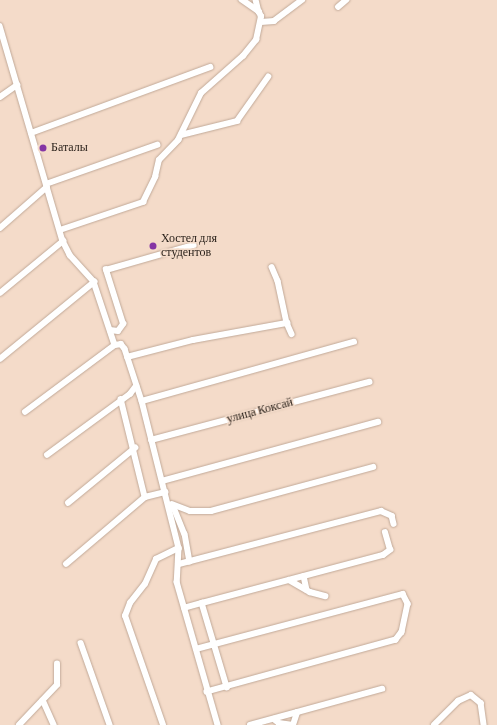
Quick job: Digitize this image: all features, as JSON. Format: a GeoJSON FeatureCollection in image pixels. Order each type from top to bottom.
{"type":"FeatureCollection","features":[{"type":"Feature","properties":{"kind":"street"},"geometry":{"type":"LineString","coordinates":[[242,0],[259,12]]}},
{"type":"Feature","properties":{"kind":"street"},"geometry":{"type":"LineString","coordinates":[[60,230],[143,202],[155,177],[159,160],[181,135],[201,93],[247,51],[256,40],[261,22],[256,0]]}},
{"type":"Feature","properties":{"kind":"street"},"geometry":{"type":"LineString","coordinates":[[261,22],[274,22],[302,0]]}},
{"type":"Feature","properties":{"kind":"street"},"geometry":{"type":"LineString","coordinates":[[338,7],[346,0]]}},
{"type":"Feature","properties":{"kind":"street"},"geometry":{"type":"LineString","coordinates":[[0,26],[63,241],[70,255],[94,282],[115,345]]}},
{"type":"Feature","properties":{"kind":"street"},"geometry":{"type":"LineString","coordinates":[[31,133],[210,67]]}},
{"type":"Feature","properties":{"kind":"street"},"geometry":{"type":"LineString","coordinates":[[181,135],[237,121],[268,77]]}},
{"type":"Feature","properties":{"kind":"street"},"geometry":{"type":"LineString","coordinates":[[0,97],[17,85]]}},
{"type":"Feature","properties":{"kind":"street"},"geometry":{"type":"LineString","coordinates":[[0,228],[46,185],[157,145]]}},
{"type":"Feature","properties":{"kind":"street"},"geometry":{"type":"LineString","coordinates":[[0,293],[63,241]]}},
{"type":"Feature","properties":{"kind":"street"},"geometry":{"type":"LineString","coordinates":[[110,330],[118,331],[123,324],[106,270],[194,245]]}},
{"type":"Feature","properties":{"kind":"street"},"geometry":{"type":"LineString","coordinates":[[272,267],[278,282],[287,322],[292,334]]}},
{"type":"Feature","properties":{"kind":"street"},"geometry":{"type":"LineString","coordinates":[[0,359],[94,282]]}},
{"type":"Feature","properties":{"kind":"street"},"geometry":{"type":"LineString","coordinates":[[127,357],[193,340],[287,322]]}},
{"type":"Feature","properties":{"kind":"street"},"geometry":{"type":"LineString","coordinates":[[142,401],[354,342]]}},
{"type":"Feature","properties":{"kind":"street"},"geometry":{"type":"LineString","coordinates":[[26,412],[115,345],[121,344],[142,401],[165,492],[170,503],[179,548],[177,582],[207,692],[218,725]]}},
{"type":"Feature","properties":{"kind":"street","name":"улица Коксай"},"geometry":{"type":"LineString","coordinates":[[151,440],[369,382]]}},
{"type":"Feature","properties":{"kind":"street"},"geometry":{"type":"LineString","coordinates":[[47,455],[121,399],[130,394],[136,386]]}},
{"type":"Feature","properties":{"kind":"street"},"geometry":{"type":"LineString","coordinates":[[121,399],[135,448],[146,497]]}},
{"type":"Feature","properties":{"kind":"street"},"geometry":{"type":"LineString","coordinates":[[162,481],[378,422]]}},
{"type":"Feature","properties":{"kind":"street"},"geometry":{"type":"LineString","coordinates":[[68,503],[135,448]]}},
{"type":"Feature","properties":{"kind":"street"},"geometry":{"type":"LineString","coordinates":[[170,503],[190,510],[211,511],[373,467]]}},
{"type":"Feature","properties":{"kind":"street"},"geometry":{"type":"LineString","coordinates":[[66,564],[146,497],[165,492]]}},
{"type":"Feature","properties":{"kind":"street"},"geometry":{"type":"LineString","coordinates":[[170,503],[177,510],[190,562]]}},
{"type":"Feature","properties":{"kind":"street"},"geometry":{"type":"LineString","coordinates":[[179,564],[381,511],[392,516],[394,524]]}},
{"type":"Feature","properties":{"kind":"street"},"geometry":{"type":"LineString","coordinates":[[184,608],[383,555],[390,550],[385,533]]}},
{"type":"Feature","properties":{"kind":"street"},"geometry":{"type":"LineString","coordinates":[[163,725],[125,616],[130,603],[145,584],[156,559],[179,548]]}},
{"type":"Feature","properties":{"kind":"street"},"geometry":{"type":"LineString","coordinates":[[304,576],[307,590]]}},
{"type":"Feature","properties":{"kind":"street"},"geometry":{"type":"LineString","coordinates":[[289,580],[307,590],[326,596]]}},
{"type":"Feature","properties":{"kind":"street"},"geometry":{"type":"LineString","coordinates":[[196,649],[403,594],[408,604],[402,632],[396,640],[207,692]]}},
{"type":"Feature","properties":{"kind":"street"},"geometry":{"type":"LineString","coordinates":[[202,603],[227,687]]}},
{"type":"Feature","properties":{"kind":"street"},"geometry":{"type":"LineString","coordinates":[[81,643],[110,725]]}},
{"type":"Feature","properties":{"kind":"street"},"geometry":{"type":"LineString","coordinates":[[19,725],[57,685],[57,664]]}},
{"type":"Feature","properties":{"kind":"street"},"geometry":{"type":"LineString","coordinates":[[250,725],[264,723],[382,689]]}},
{"type":"Feature","properties":{"kind":"street"},"geometry":{"type":"LineString","coordinates":[[434,725],[458,701],[471,695],[481,704],[484,725]]}},
{"type":"Feature","properties":{"kind":"street"},"geometry":{"type":"LineString","coordinates":[[43,700],[54,725]]}},
{"type":"Feature","properties":{"kind":"street"},"geometry":{"type":"LineString","coordinates":[[274,719],[279,723],[293,725],[297,713]]}},
{"type":"Feature","properties":{"kind":"place","name":"Баталы"},"geometry":{"type":"Point","coordinates":[43,148]}},
{"type":"Feature","properties":{"kind":"place","name":"Хостел для студентов"},"geometry":{"type":"Point","coordinates":[153,246]}}]}
